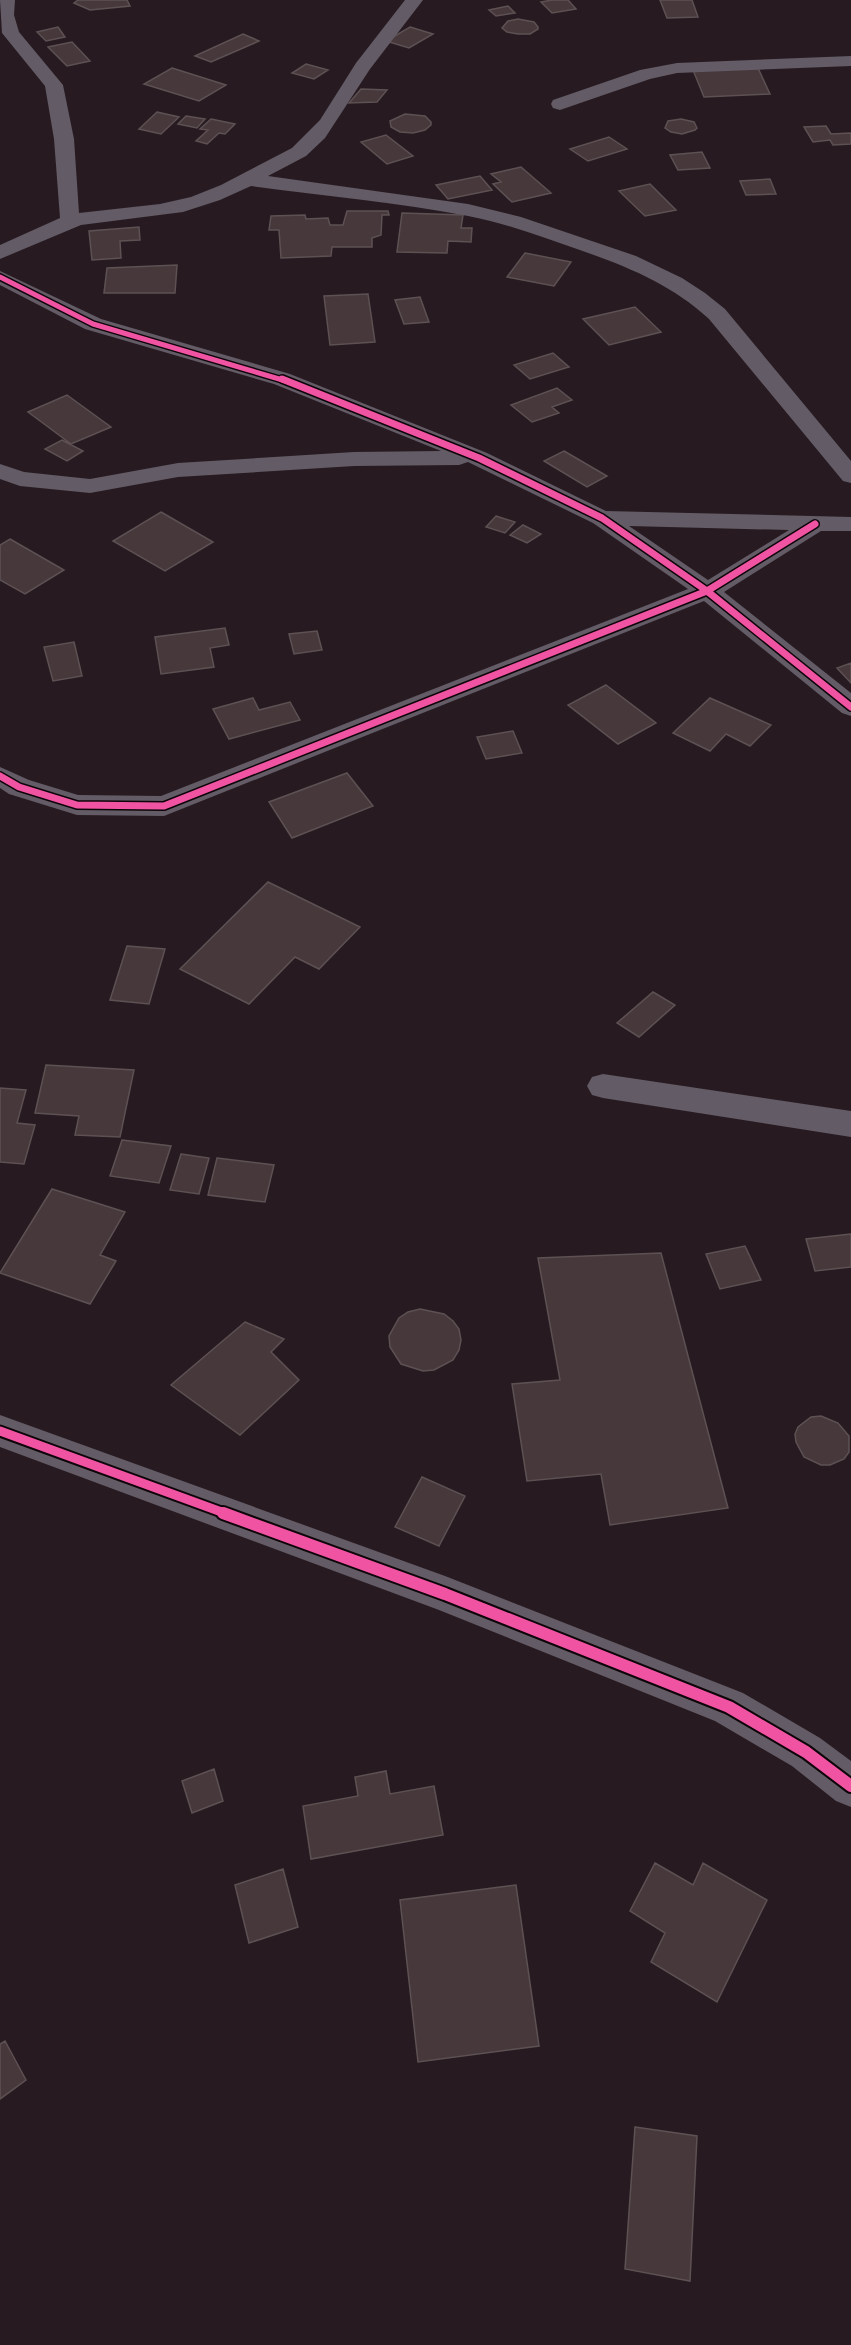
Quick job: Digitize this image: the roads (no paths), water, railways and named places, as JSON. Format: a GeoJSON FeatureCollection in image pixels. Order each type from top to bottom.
{"type":"FeatureCollection","features":[{"type":"Feature","properties":{"kind":"street"},"geometry":{"type":"LineString","coordinates":[[6,0],[4,15],[11,33],[54,85],[64,139],[70,221]]}},
{"type":"Feature","properties":{"kind":"street"},"geometry":{"type":"LineString","coordinates":[[0,253],[52,226],[70,221],[90,216],[181,207],[201,201],[312,143],[362,67],[414,0]]}},
{"type":"Feature","properties":{"kind":"street"},"geometry":{"type":"LineString","coordinates":[[560,104],[646,74],[677,68],[851,61]]}},
{"type":"Feature","properties":{"kind":"street"},"geometry":{"type":"LineString","coordinates":[[245,179],[491,215],[628,260],[675,282],[698,297],[717,314],[851,476]]}},
{"type":"Feature","properties":{"kind":"street"},"geometry":{"type":"LineString","coordinates":[[0,277],[93,324],[282,379],[479,458],[602,518],[707,591],[766,636],[851,707]]}},
{"type":"Feature","properties":{"kind":"street"},"geometry":{"type":"LineString","coordinates":[[0,471],[20,479],[90,486],[178,470],[354,459],[479,458]]}},
{"type":"Feature","properties":{"kind":"street"},"geometry":{"type":"LineString","coordinates":[[602,518],[851,524]]}},
{"type":"Feature","properties":{"kind":"street"},"geometry":{"type":"LineString","coordinates":[[0,776],[19,786],[77,805],[164,806],[707,591],[815,524]]}},
{"type":"Feature","properties":{"kind":"street"},"geometry":{"type":"LineString","coordinates":[[603,1086],[851,1124]]}},
{"type":"Feature","properties":{"kind":"street"},"geometry":{"type":"LineString","coordinates":[[0,1431],[445,1594],[729,1707],[806,1752],[851,1786]]}}]}
